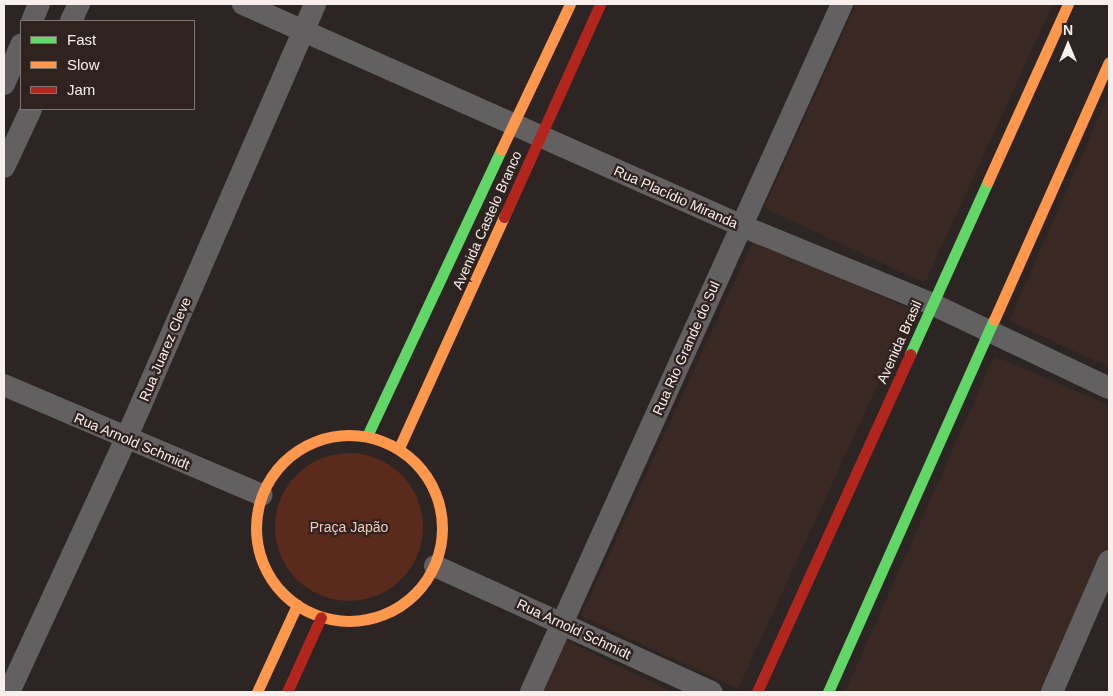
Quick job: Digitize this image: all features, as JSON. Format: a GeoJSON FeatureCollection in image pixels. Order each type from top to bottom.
{"type":"FeatureCollection","features":[{"type":"Feature","properties":{"kind":"street"},"geometry":{"type":"LineString","coordinates":[[32,20],[39,4]]}},
{"type":"Feature","properties":{"kind":"street"},"geometry":{"type":"LineString","coordinates":[[71,20],[79,4]]}},
{"type":"Feature","properties":{"kind":"street","name":"Rua Placídio Miranda"},"geometry":{"type":"LineString","coordinates":[[243,4],[742,226],[932,304],[1109,388]]}},
{"type":"Feature","properties":{"kind":"street","name":"Rua Juarez Cleve"},"geometry":{"type":"LineString","coordinates":[[9,692],[126,439],[315,4]]}},
{"type":"Feature","properties":{"kind":"street","name":"Avenida Castelo Branco"},"geometry":{"type":"LineString","coordinates":[[367,436],[512,123],[570,4]]}},
{"type":"Feature","properties":{"kind":"street","name":"Avenida Castelo Branco"},"geometry":{"type":"LineString","coordinates":[[399,448],[542,136],[600,4]]}},
{"type":"Feature","properties":{"kind":"street","name":"Rua Rio Grande do Sul"},"geometry":{"type":"LineString","coordinates":[[531,692],[842,4]]}},
{"type":"Feature","properties":{"kind":"street","name":"Avenida Brasil"},"geometry":{"type":"LineString","coordinates":[[757,692],[1068,4]]}},
{"type":"Feature","properties":{"kind":"street"},"geometry":{"type":"LineString","coordinates":[[4,84],[20,47]]}},
{"type":"Feature","properties":{"kind":"street"},"geometry":{"type":"LineString","coordinates":[[828,692],[1109,62]]}},
{"type":"Feature","properties":{"kind":"street"},"geometry":{"type":"LineString","coordinates":[[4,167],[31,110]]}},
{"type":"Feature","properties":{"kind":"street","name":"Rua Arnold Schmidt"},"geometry":{"type":"LineString","coordinates":[[4,385],[126,439],[262,494]]}},
{"type":"Feature","properties":{"kind":"street"},"geometry":{"type":"LineString","coordinates":[[336,435],[367,436],[399,448],[420,466],[434,488],[442,513],[442,540],[435,566],[420,588],[400,606],[375,617],[348,621],[321,617],[297,605],[277,588],[263,566],[256,540],[262,494],[281,463],[306,444],[336,435]]}},
{"type":"Feature","properties":{"kind":"street"},"geometry":{"type":"LineString","coordinates":[[1052,692],[1109,561]]}},
{"type":"Feature","properties":{"kind":"street","name":"Rua Arnold Schmidt"},"geometry":{"type":"LineString","coordinates":[[435,566],[712,692]]}},
{"type":"Feature","properties":{"kind":"street"},"geometry":{"type":"LineString","coordinates":[[257,692],[297,605]]}},
{"type":"Feature","properties":{"kind":"street"},"geometry":{"type":"LineString","coordinates":[[287,692],[321,617]]}},
{"type":"Feature","properties":{"kind":"shaded area"},"geometry":{"type":"Polygon","coordinates":[[[856,4],[1053,4],[925,283],[764,208],[856,4]]]}},
{"type":"Feature","properties":{"kind":"shaded area"},"geometry":{"type":"Polygon","coordinates":[[[1109,94],[1109,367],[1009,321],[1109,94]]]}},
{"type":"Feature","properties":{"kind":"shaded area"},"geometry":{"type":"Polygon","coordinates":[[[754,239],[912,310],[738,689],[581,616],[754,239]]]}},
{"type":"Feature","properties":{"kind":"shaded area"},"geometry":{"type":"Polygon","coordinates":[[[994,356],[1109,405],[1109,542],[1043,692],[845,692],[994,356]]]}},
{"type":"Feature","properties":{"kind":"shaded area"},"geometry":{"type":"Polygon","coordinates":[[[566,640],[672,692],[543,692],[566,640]]]}},
{"type":"Feature","properties":{"kind":"green space","name":"Praça Japão"},"geometry":{"type":"Polygon","coordinates":[[[349,453],[377,459],[401,475],[417,499],[423,527],[417,555],[401,579],[377,595],[349,601],[321,595],[297,579],[281,555],[275,527],[281,499],[297,475],[321,459],[349,453]]]}},
{"type":"Feature","properties":{"kind":"traffic: fast"},"geometry":{"type":"LineString","coordinates":[[367,436],[501,150]]}},
{"type":"Feature","properties":{"kind":"traffic: fast"},"geometry":{"type":"LineString","coordinates":[[910,354],[988,181]]}},
{"type":"Feature","properties":{"kind":"traffic: fast"},"geometry":{"type":"LineString","coordinates":[[828,692],[994,320]]}},
{"type":"Feature","properties":{"kind":"traffic: slow"},"geometry":{"type":"LineString","coordinates":[[501,150],[570,4]]}},
{"type":"Feature","properties":{"kind":"traffic: slow"},"geometry":{"type":"LineString","coordinates":[[988,181],[1068,4]]}},
{"type":"Feature","properties":{"kind":"traffic: slow"},"geometry":{"type":"LineString","coordinates":[[994,320],[1109,62]]}},
{"type":"Feature","properties":{"kind":"traffic: slow"},"geometry":{"type":"LineString","coordinates":[[399,448],[504,217]]}},
{"type":"Feature","properties":{"kind":"traffic: slow"},"geometry":{"type":"LineString","coordinates":[[340,435],[358,435],[385,442],[415,462],[435,492],[442,519],[442,528],[442,537],[435,564],[415,594],[385,614],[358,621],[340,621],[322,617],[305,610],[290,600],[277,587],[267,572],[260,555],[256,537],[256,519],[260,501],[267,484],[277,469],[290,456],[305,446],[322,439],[340,435]]}},
{"type":"Feature","properties":{"kind":"traffic: slow"},"geometry":{"type":"LineString","coordinates":[[257,692],[297,605]]}},
{"type":"Feature","properties":{"kind":"traffic: jam"},"geometry":{"type":"LineString","coordinates":[[504,217],[600,4]]}},
{"type":"Feature","properties":{"kind":"traffic: jam"},"geometry":{"type":"LineString","coordinates":[[757,692],[910,354]]}},
{"type":"Feature","properties":{"kind":"traffic: jam"},"geometry":{"type":"LineString","coordinates":[[287,692],[321,617]]}}]}
